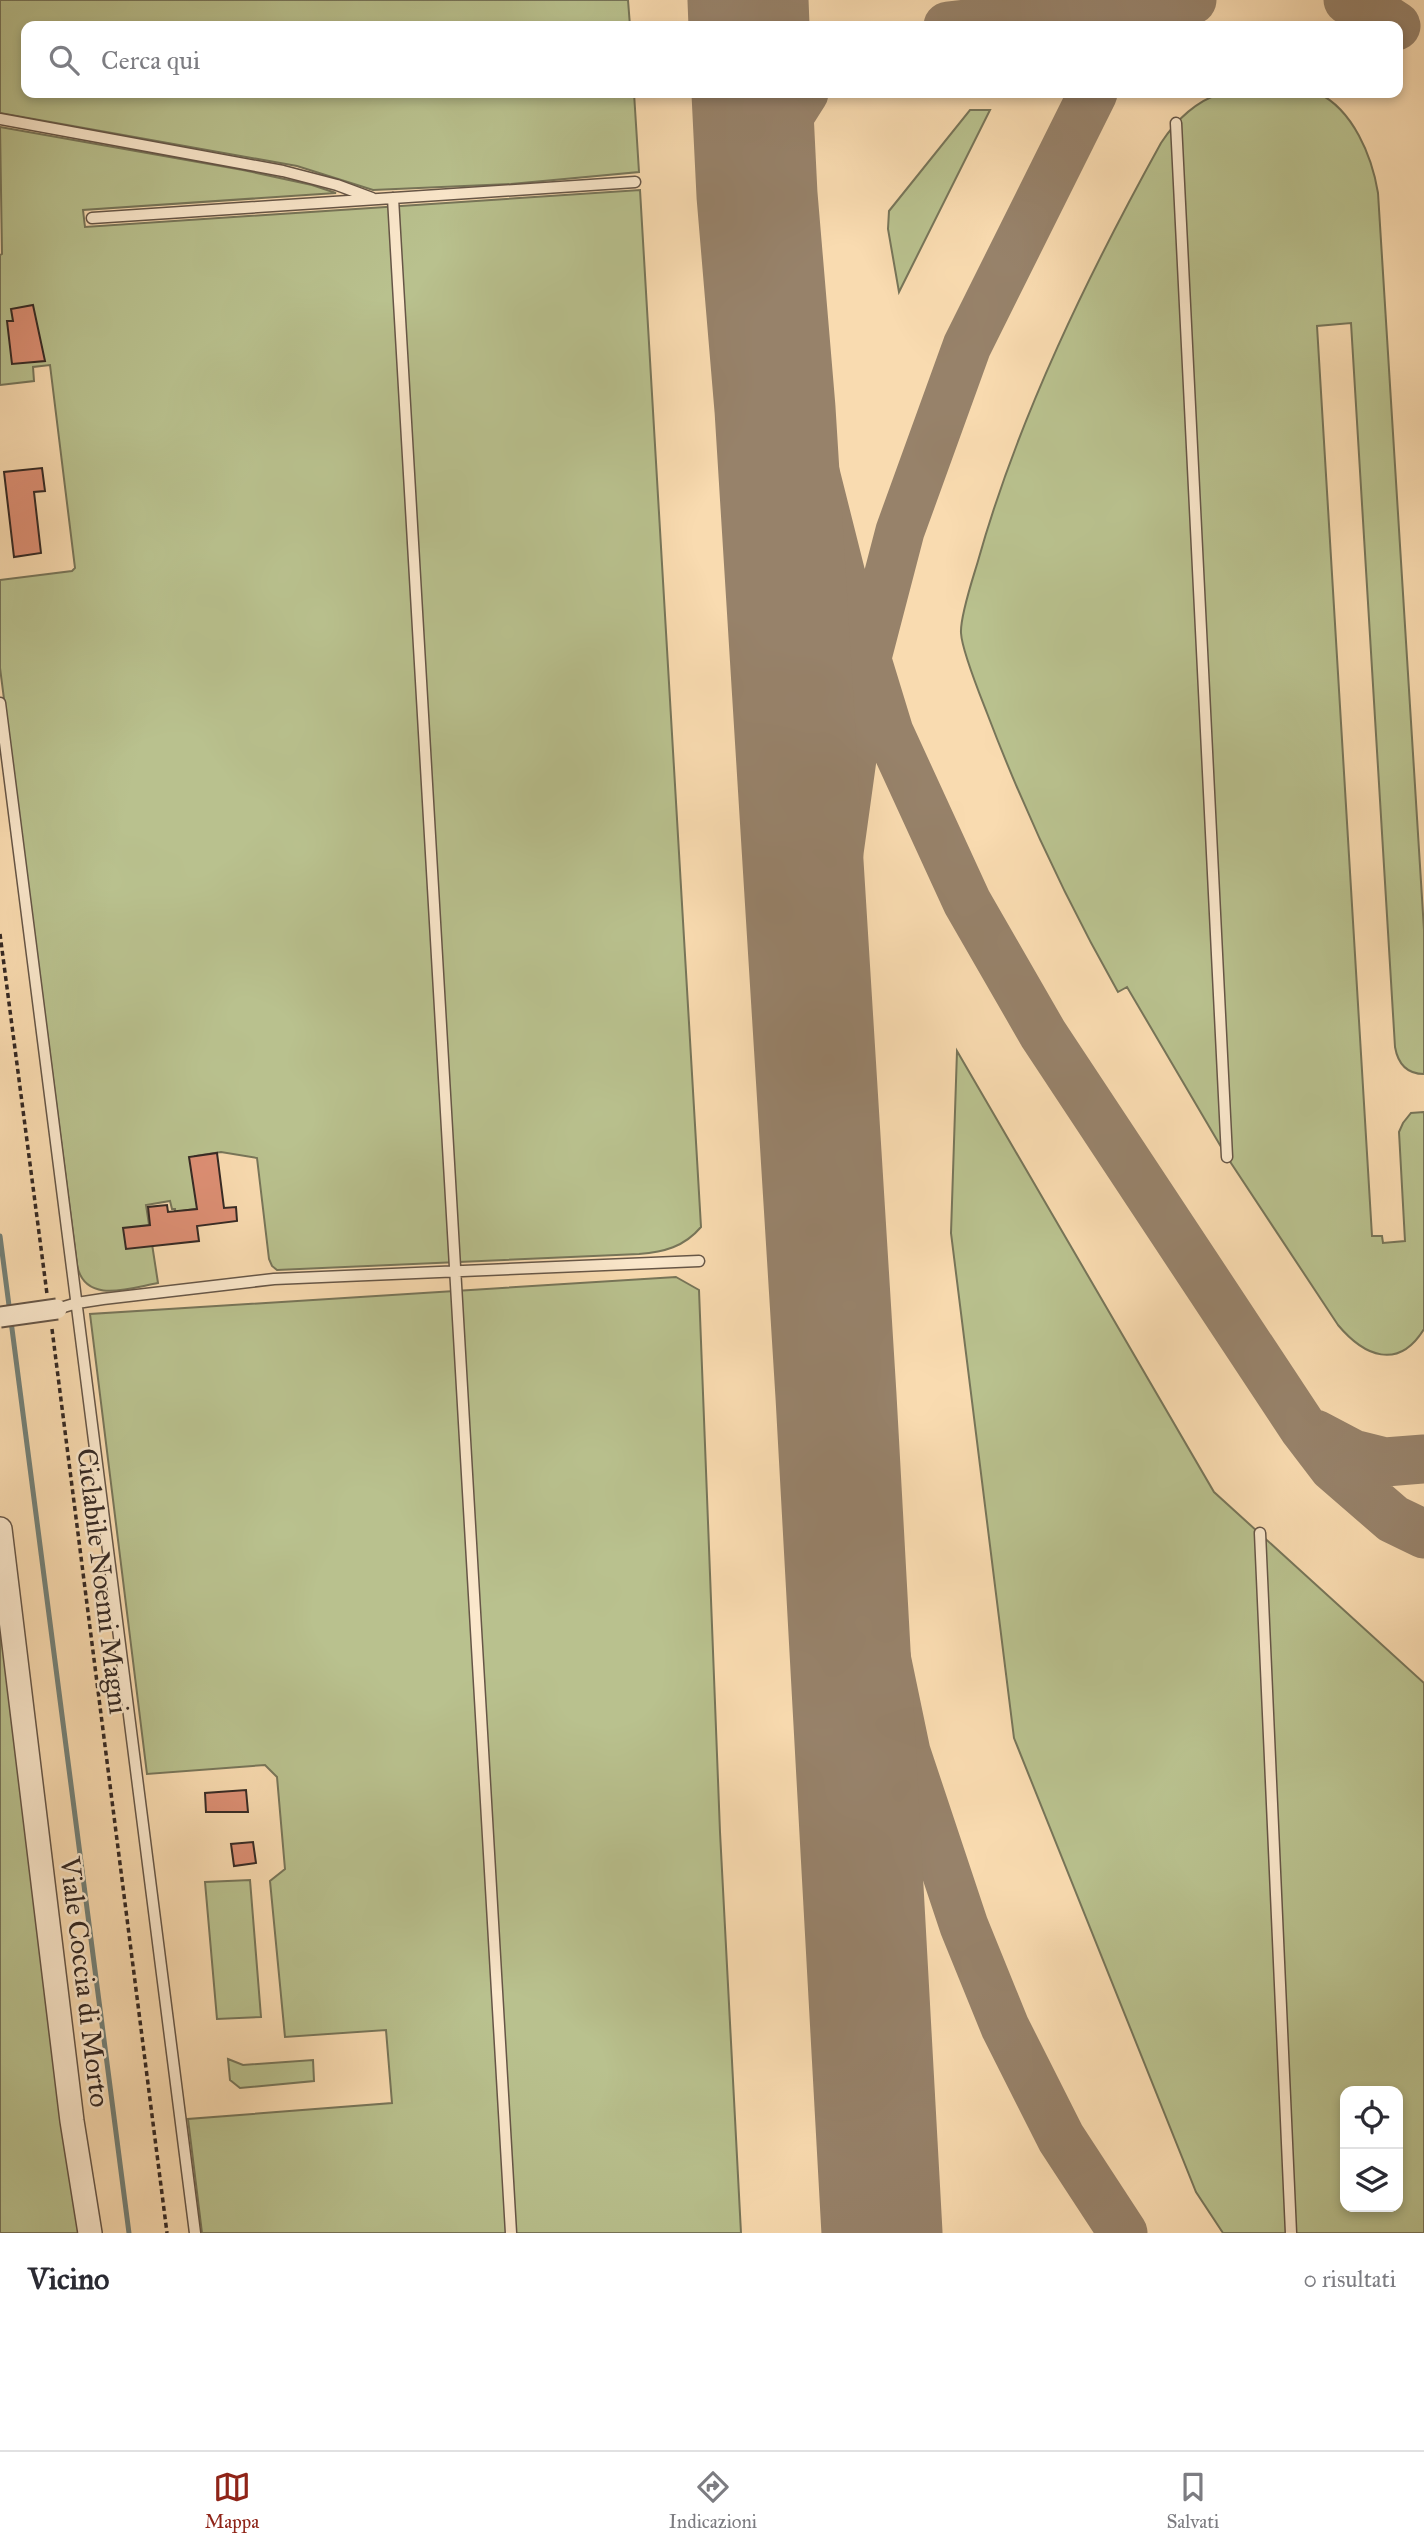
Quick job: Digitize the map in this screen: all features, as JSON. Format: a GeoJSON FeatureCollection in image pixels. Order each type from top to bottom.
{"type":"FeatureCollection","features":[{"type":"Feature","properties":{"kind":"street"},"geometry":{"type":"LineString","coordinates":[[0,1317],[52,1313]]}},
{"type":"Feature","properties":{"kind":"street","name":"Viale Coccia di Morto"},"geometry":{"type":"LineString","coordinates":[[0,1530],[72,2121],[90,2233]]}},
{"type":"Feature","properties":{"kind":"lane"},"geometry":{"type":"LineString","coordinates":[[0,119],[283,171],[337,185],[375,199]]}},
{"type":"Feature","properties":{"kind":"lane"},"geometry":{"type":"LineString","coordinates":[[1176,123],[1227,1157]]}},
{"type":"Feature","properties":{"kind":"lane"},"geometry":{"type":"LineString","coordinates":[[92,218],[635,182]]}},
{"type":"Feature","properties":{"kind":"lane"},"geometry":{"type":"LineString","coordinates":[[393,198],[512,2233]]}},
{"type":"Feature","properties":{"kind":"lane"},"geometry":{"type":"LineString","coordinates":[[0,703],[195,2233]]}},
{"type":"Feature","properties":{"kind":"lane"},"geometry":{"type":"LineString","coordinates":[[52,1313],[77,1303],[274,1279],[699,1261]]}},
{"type":"Feature","properties":{"kind":"lane"},"geometry":{"type":"LineString","coordinates":[[1260,1533],[1291,2233]]}},
{"type":"Feature","properties":{"kind":"path","name":"Ciclabile Noemi Magni"},"geometry":{"type":"LineString","coordinates":[[0,933],[52,1313],[167,2233]]}},
{"type":"Feature","properties":{"kind":"green space"},"geometry":{"type":"Polygon","coordinates":[[[0,0],[628,0],[630,21],[21,21],[21,98],[634,98],[639,172],[511,184],[373,190],[297,166],[0,113],[0,0]]]}},
{"type":"Feature","properties":{"kind":"green space"},"geometry":{"type":"Polygon","coordinates":[[[1210,98],[1326,98],[1351,122],[1359,136],[1371,164],[1378,193],[1424,930],[1424,1074],[1404,1067],[1395,1047],[1351,323],[1317,326],[1372,1236],[1382,1236],[1383,1243],[1405,1241],[1399,1132],[1411,1113],[1424,1112],[1424,1329],[1414,1342],[1392,1354],[1370,1351],[1359,1345],[1338,1325],[1227,1157],[1127,987],[1118,992],[1081,924],[1031,820],[976,685],[964,651],[961,633],[970,587],[994,507],[1034,400],[1058,347],[1108,243],[1161,143],[1187,113],[1210,98]]]}},
{"type":"Feature","properties":{"kind":"green space"},"geometry":{"type":"Polygon","coordinates":[[[970,110],[990,110],[899,292],[888,229],[889,211],[970,110]]]}},
{"type":"Feature","properties":{"kind":"green space"},"geometry":{"type":"Polygon","coordinates":[[[0,127],[243,170],[336,193],[83,210],[85,227],[640,190],[701,1227],[681,1244],[657,1252],[639,1254],[277,1270],[269,1259],[257,1158],[221,1152],[195,1156],[202,1208],[175,1212],[170,1201],[146,1205],[158,1283],[110,1291],[89,1285],[82,1277],[77,1265],[0,668],[0,580],[72,571],[75,568],[50,365],[33,367],[34,381],[0,385],[0,127]]]}},
{"type":"Feature","properties":{"kind":"green space"},"geometry":{"type":"Polygon","coordinates":[[[957,1051],[1214,1492],[1424,1683],[1424,2233],[1223,2233],[1196,2192],[1014,1738],[951,1233],[957,1051]]]}},
{"type":"Feature","properties":{"kind":"green space"},"geometry":{"type":"Polygon","coordinates":[[[676,1277],[699,1290],[720,1832],[741,2233],[202,2233],[188,2119],[392,2103],[386,2030],[285,2037],[270,1881],[285,1869],[277,1777],[265,1765],[147,1774],[90,1314],[676,1277]]]}},
{"type":"Feature","properties":{"kind":"green space"},"geometry":{"type":"Polygon","coordinates":[[[0,1624],[79,2233],[0,2233],[0,1624]]]}},
{"type":"Feature","properties":{"kind":"green space"},"geometry":{"type":"Polygon","coordinates":[[[250,1880],[261,2017],[217,2019],[205,1882],[250,1880]]]}},
{"type":"Feature","properties":{"kind":"green space"},"geometry":{"type":"Polygon","coordinates":[[[228,2059],[243,2065],[313,2060],[314,2081],[240,2088],[230,2080],[228,2059]]]}},
{"type":"Feature","properties":{"kind":"building"},"geometry":{"type":"Polygon","coordinates":[[[33,305],[45,361],[12,364],[7,321],[13,321],[11,309],[33,305]]]}},
{"type":"Feature","properties":{"kind":"building"},"geometry":{"type":"Polygon","coordinates":[[[42,468],[45,491],[34,492],[41,553],[14,557],[4,472],[42,468]]]}},
{"type":"Feature","properties":{"kind":"building"},"geometry":{"type":"Polygon","coordinates":[[[217,1153],[224,1208],[236,1207],[237,1221],[197,1226],[199,1241],[126,1249],[123,1228],[150,1225],[148,1207],[167,1205],[168,1212],[197,1209],[189,1157],[217,1153]]]}},
{"type":"Feature","properties":{"kind":"building"},"geometry":{"type":"Polygon","coordinates":[[[246,1790],[248,1812],[206,1812],[205,1793],[246,1790]]]}},
{"type":"Feature","properties":{"kind":"building"},"geometry":{"type":"Polygon","coordinates":[[[253,1842],[256,1863],[234,1866],[231,1844],[253,1842]]]}},
{"type":"Feature","properties":{"kind":"waterway"},"geometry":{"type":"LineString","coordinates":[[0,1236],[129,2233]]}},
{"type":"Feature","properties":{"kind":"taxiway"},"geometry":{"type":"LineString","coordinates":[[995,21],[1192,0]]}},
{"type":"Feature","properties":{"kind":"taxiway"},"geometry":{"type":"LineString","coordinates":[[1348,0],[1388,21]]}},
{"type":"Feature","properties":{"kind":"taxiway"},"geometry":{"type":"LineString","coordinates":[[757,98],[781,287],[811,456],[841,575],[889,732],[967,902],[1043,1034],[1304,1429],[1333,1467],[1393,1519],[1424,1534]]}},
{"type":"Feature","properties":{"kind":"taxiway"},"geometry":{"type":"LineString","coordinates":[[769,170],[785,123],[801,98]]}},
{"type":"Feature","properties":{"kind":"taxiway"},"geometry":{"type":"LineString","coordinates":[[821,1174],[838,860],[865,665],[900,531],[967,346],[1091,98]]}},
{"type":"Feature","properties":{"kind":"taxiway"},"geometry":{"type":"LineString","coordinates":[[836,1396],[868,1570],[906,1752],[964,1926],[1005,2027],[1061,2138],[1123,2233]]}},
{"type":"Feature","properties":{"kind":"taxiway"},"geometry":{"type":"LineString","coordinates":[[1315,1434],[1353,1454],[1385,1462],[1424,1459]]}},
{"type":"Feature","properties":{"kind":"runway"},"geometry":{"type":"LineString","coordinates":[[748,0],[749,21]]}},
{"type":"Feature","properties":{"kind":"runway"},"geometry":{"type":"LineString","coordinates":[[752,98],[757,195],[775,409],[836,1396],[882,2233]]}}]}
